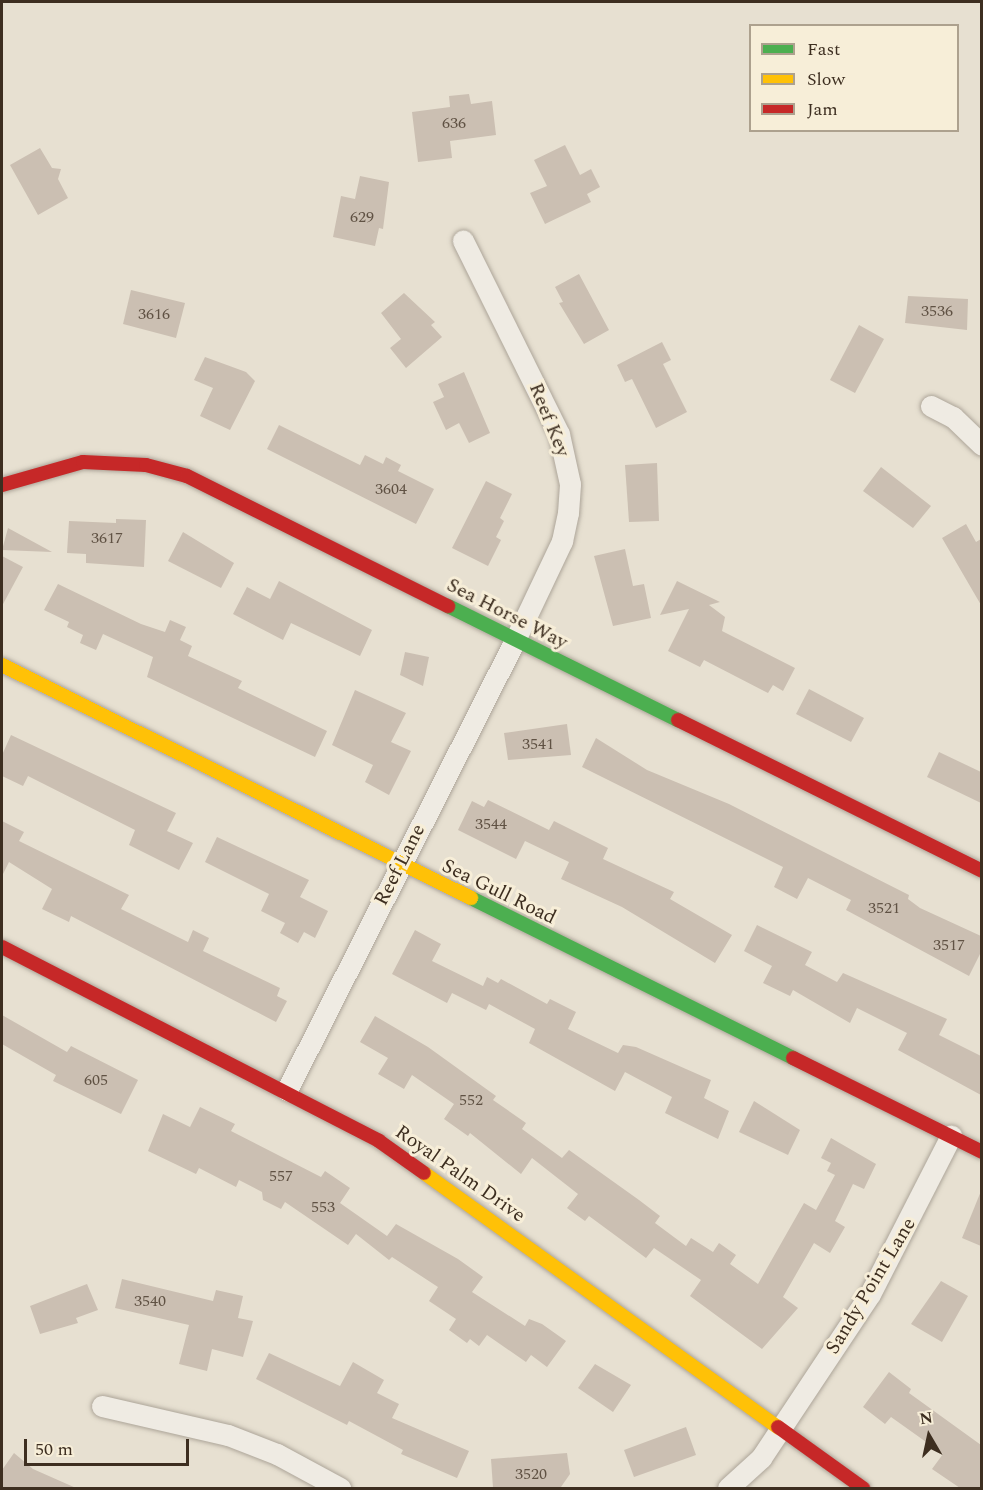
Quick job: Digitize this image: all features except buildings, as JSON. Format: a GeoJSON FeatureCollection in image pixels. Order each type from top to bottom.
{"type":"FeatureCollection","features":[{"type":"Feature","properties":{"kind":"street","name":"Reef Key"},"geometry":{"type":"LineString","coordinates":[[463,241],[559,434],[570,484],[561,541],[515,640]]}},
{"type":"Feature","properties":{"kind":"street"},"geometry":{"type":"LineString","coordinates":[[932,406],[953,417],[981,445]]}},
{"type":"Feature","properties":{"kind":"street","name":"Sea Horse Way"},"geometry":{"type":"LineString","coordinates":[[2,485],[83,462],[146,465],[187,476],[981,871]]}},
{"type":"Feature","properties":{"kind":"street","name":"Reef Lane"},"geometry":{"type":"LineString","coordinates":[[287,1090],[399,864],[515,640]]}},
{"type":"Feature","properties":{"kind":"street","name":"Sea Gull Road"},"geometry":{"type":"LineString","coordinates":[[2,665],[981,1152]]}},
{"type":"Feature","properties":{"kind":"street","name":"Royal Palm Drive"},"geometry":{"type":"LineString","coordinates":[[2,947],[287,1090],[379,1141],[863,1488]]}},
{"type":"Feature","properties":{"kind":"street","name":"Sandy Point Lane"},"geometry":{"type":"LineString","coordinates":[[728,1488],[761,1458],[870,1294],[951,1136]]}},
{"type":"Feature","properties":{"kind":"street"},"geometry":{"type":"LineString","coordinates":[[102,1406],[228,1435],[277,1454],[340,1488]]}},
{"type":"Feature","properties":{"kind":"traffic: fast"},"geometry":{"type":"LineString","coordinates":[[448,606],[678,720]]}},
{"type":"Feature","properties":{"kind":"traffic: fast"},"geometry":{"type":"LineString","coordinates":[[471,898],[793,1058]]}},
{"type":"Feature","properties":{"kind":"traffic: slow"},"geometry":{"type":"LineString","coordinates":[[2,665],[471,898]]}},
{"type":"Feature","properties":{"kind":"traffic: slow"},"geometry":{"type":"LineString","coordinates":[[424,1173],[778,1427]]}},
{"type":"Feature","properties":{"kind":"traffic: jam"},"geometry":{"type":"LineString","coordinates":[[2,485],[83,462],[146,465],[187,476],[448,606]]}},
{"type":"Feature","properties":{"kind":"traffic: jam"},"geometry":{"type":"LineString","coordinates":[[678,720],[982,871]]}},
{"type":"Feature","properties":{"kind":"traffic: jam"},"geometry":{"type":"LineString","coordinates":[[2,947],[379,1141],[424,1173]]}},
{"type":"Feature","properties":{"kind":"traffic: jam"},"geometry":{"type":"LineString","coordinates":[[793,1058],[982,1152]]}},
{"type":"Feature","properties":{"kind":"traffic: jam"},"geometry":{"type":"LineString","coordinates":[[778,1427],[863,1488]]}}]}
